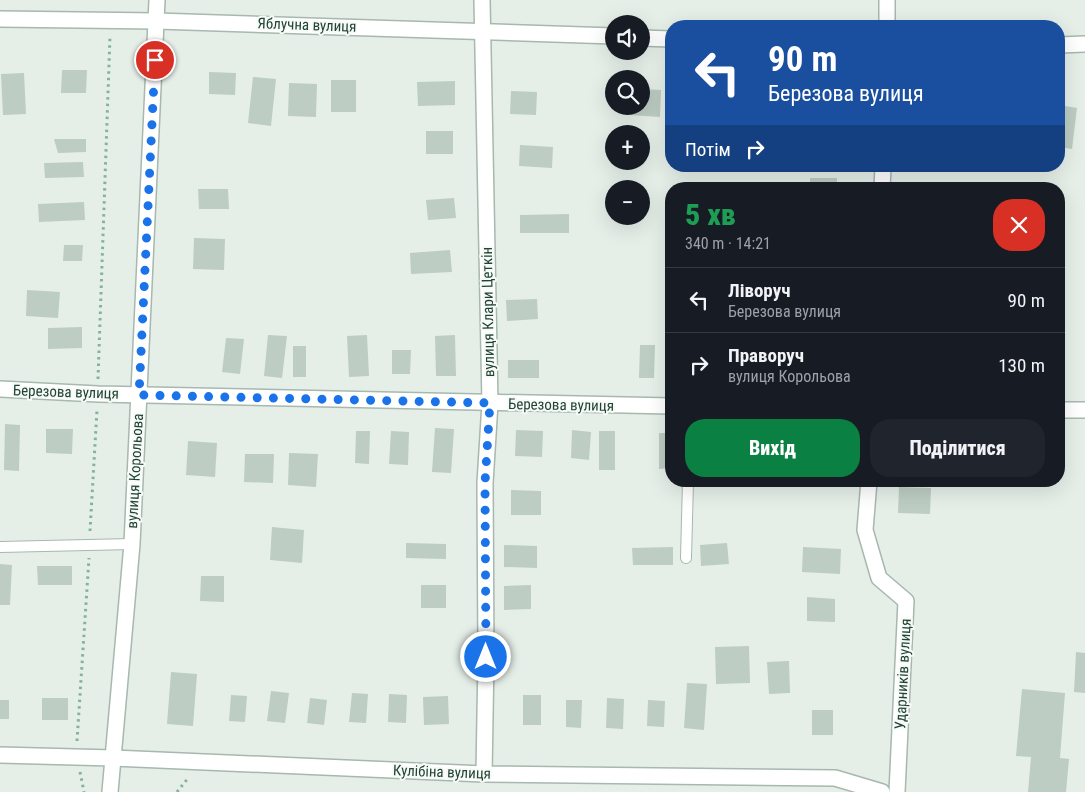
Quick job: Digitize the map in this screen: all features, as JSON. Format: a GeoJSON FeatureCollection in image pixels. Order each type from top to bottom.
{"type":"FeatureCollection","features":[{"type":"Feature","properties":{"kind":"street","name":"вулиця Корольова"},"geometry":{"type":"LineString","coordinates":[[110,792],[132,544],[157,0]]}},
{"type":"Feature","properties":{"kind":"street","name":"вулиця Клари Цеткін"},"geometry":{"type":"LineString","coordinates":[[482,0],[481,30],[490,403],[485,483],[486,657],[484,774]]}},
{"type":"Feature","properties":{"kind":"street"},"geometry":{"type":"LineString","coordinates":[[887,0],[887,20]]}},
{"type":"Feature","properties":{"kind":"street","name":"Яблучна вулиця"},"geometry":{"type":"LineString","coordinates":[[0,19],[157,21],[481,30],[605,36]]}},
{"type":"Feature","properties":{"kind":"street"},"geometry":{"type":"LineString","coordinates":[[650,38],[665,39]]}},
{"type":"Feature","properties":{"kind":"street"},"geometry":{"type":"LineString","coordinates":[[1065,45],[1085,44]]}},
{"type":"Feature","properties":{"kind":"street","name":"Березова вулиця"},"geometry":{"type":"LineString","coordinates":[[0,389],[98,394],[665,406]]}},
{"type":"Feature","properties":{"kind":"street"},"geometry":{"type":"LineString","coordinates":[[1065,410],[1085,410]]}},
{"type":"Feature","properties":{"kind":"street","name":"Ударників вулиця"},"geometry":{"type":"LineString","coordinates":[[869,487],[865,530],[879,578],[906,602],[897,792]]}},
{"type":"Feature","properties":{"kind":"street","name":"Кулібіна вулиця"},"geometry":{"type":"LineString","coordinates":[[0,755],[484,774],[835,778],[882,792]]}},
{"type":"Feature","properties":{"kind":"lane"},"geometry":{"type":"LineString","coordinates":[[686,558],[688,487]]}},
{"type":"Feature","properties":{"kind":"lane"},"geometry":{"type":"LineString","coordinates":[[0,547],[132,544]]}},
{"type":"Feature","properties":{"kind":"path"},"geometry":{"type":"LineString","coordinates":[[84,792],[76,757],[98,394],[110,20]]}},
{"type":"Feature","properties":{"kind":"building"},"geometry":{"type":"Polygon","coordinates":[[[62,70],[87,70],[86,93],[61,93],[62,70]]]}},
{"type":"Feature","properties":{"kind":"building"},"geometry":{"type":"Polygon","coordinates":[[[209,72],[236,73],[235,95],[209,94],[209,72]]]}},
{"type":"Feature","properties":{"kind":"building"},"geometry":{"type":"Polygon","coordinates":[[[24,73],[26,114],[3,115],[1,74],[24,73]]]}},
{"type":"Feature","properties":{"kind":"building"},"geometry":{"type":"Polygon","coordinates":[[[253,77],[276,79],[271,126],[248,123],[253,77]]]}},
{"type":"Feature","properties":{"kind":"building"},"geometry":{"type":"Polygon","coordinates":[[[331,80],[356,80],[356,112],[331,112],[331,80]]]}},
{"type":"Feature","properties":{"kind":"building"},"geometry":{"type":"Polygon","coordinates":[[[455,81],[455,105],[418,106],[417,82],[455,81]]]}},
{"type":"Feature","properties":{"kind":"building"},"geometry":{"type":"Polygon","coordinates":[[[289,83],[317,84],[316,117],[288,116],[289,83]]]}},
{"type":"Feature","properties":{"kind":"building"},"geometry":{"type":"Polygon","coordinates":[[[650,89],[661,90],[660,117],[630,115],[650,115],[650,89]]]}},
{"type":"Feature","properties":{"kind":"building"},"geometry":{"type":"Polygon","coordinates":[[[511,91],[537,92],[536,115],[510,114],[511,91]]]}},
{"type":"Feature","properties":{"kind":"building"},"geometry":{"type":"Polygon","coordinates":[[[1065,106],[1077,108],[1072,149],[1065,148],[1065,106]]]}},
{"type":"Feature","properties":{"kind":"building"},"geometry":{"type":"Polygon","coordinates":[[[426,131],[453,131],[453,154],[426,154],[426,131]]]}},
{"type":"Feature","properties":{"kind":"building"},"geometry":{"type":"Polygon","coordinates":[[[54,139],[86,139],[86,152],[58,153],[54,139]]]}},
{"type":"Feature","properties":{"kind":"building"},"geometry":{"type":"Polygon","coordinates":[[[520,145],[553,147],[552,168],[519,166],[520,145]]]}},
{"type":"Feature","properties":{"kind":"building"},"geometry":{"type":"Polygon","coordinates":[[[83,162],[84,177],[45,178],[44,163],[83,162]]]}},
{"type":"Feature","properties":{"kind":"building"},"geometry":{"type":"Polygon","coordinates":[[[810,178],[837,178],[837,182],[810,182],[810,178]]]}},
{"type":"Feature","properties":{"kind":"building"},"geometry":{"type":"Polygon","coordinates":[[[198,189],[228,189],[229,209],[199,209],[198,189]]]}},
{"type":"Feature","properties":{"kind":"building"},"geometry":{"type":"Polygon","coordinates":[[[454,198],[456,218],[428,220],[426,200],[454,198]]]}},
{"type":"Feature","properties":{"kind":"building"},"geometry":{"type":"Polygon","coordinates":[[[84,202],[85,220],[39,222],[38,204],[84,202]]]}},
{"type":"Feature","properties":{"kind":"building"},"geometry":{"type":"Polygon","coordinates":[[[569,214],[569,233],[520,233],[520,215],[569,214]]]}},
{"type":"Feature","properties":{"kind":"building"},"geometry":{"type":"Polygon","coordinates":[[[194,238],[225,239],[224,270],[193,269],[194,238]]]}},
{"type":"Feature","properties":{"kind":"building"},"geometry":{"type":"Polygon","coordinates":[[[64,245],[83,245],[82,261],[63,261],[64,245]]]}},
{"type":"Feature","properties":{"kind":"building"},"geometry":{"type":"Polygon","coordinates":[[[450,250],[452,272],[411,274],[410,253],[450,250]]]}},
{"type":"Feature","properties":{"kind":"building"},"geometry":{"type":"Polygon","coordinates":[[[27,290],[60,292],[58,318],[26,316],[27,290]]]}},
{"type":"Feature","properties":{"kind":"building"},"geometry":{"type":"Polygon","coordinates":[[[537,299],[538,319],[507,321],[506,300],[537,299]]]}},
{"type":"Feature","properties":{"kind":"building"},"geometry":{"type":"Polygon","coordinates":[[[82,327],[82,348],[48,349],[48,328],[82,327]]]}},
{"type":"Feature","properties":{"kind":"building"},"geometry":{"type":"Polygon","coordinates":[[[268,335],[287,336],[282,378],[264,376],[268,335]]]}},
{"type":"Feature","properties":{"kind":"building"},"geometry":{"type":"Polygon","coordinates":[[[367,335],[369,376],[349,377],[347,336],[367,335]]]}},
{"type":"Feature","properties":{"kind":"building"},"geometry":{"type":"Polygon","coordinates":[[[455,335],[456,376],[436,376],[435,336],[455,335]]]}},
{"type":"Feature","properties":{"kind":"building"},"geometry":{"type":"Polygon","coordinates":[[[226,338],[244,339],[240,374],[222,372],[226,338]]]}},
{"type":"Feature","properties":{"kind":"building"},"geometry":{"type":"Polygon","coordinates":[[[640,345],[655,345],[654,378],[639,378],[640,345]]]}},
{"type":"Feature","properties":{"kind":"building"},"geometry":{"type":"Polygon","coordinates":[[[293,346],[306,346],[306,377],[293,377],[293,346]]]}},
{"type":"Feature","properties":{"kind":"building"},"geometry":{"type":"Polygon","coordinates":[[[392,350],[411,350],[410,374],[392,374],[392,350]]]}},
{"type":"Feature","properties":{"kind":"building"},"geometry":{"type":"Polygon","coordinates":[[[508,360],[539,360],[539,378],[508,378],[508,360]]]}},
{"type":"Feature","properties":{"kind":"building"},"geometry":{"type":"Polygon","coordinates":[[[5,424],[20,425],[19,471],[4,470],[5,424]]]}},
{"type":"Feature","properties":{"kind":"building"},"geometry":{"type":"Polygon","coordinates":[[[435,428],[454,429],[451,473],[432,472],[435,428]]]}},
{"type":"Feature","properties":{"kind":"building"},"geometry":{"type":"Polygon","coordinates":[[[46,429],[73,429],[72,454],[46,453],[46,429]]]}},
{"type":"Feature","properties":{"kind":"building"},"geometry":{"type":"Polygon","coordinates":[[[516,430],[543,431],[542,457],[515,456],[516,430]]]}},
{"type":"Feature","properties":{"kind":"building"},"geometry":{"type":"Polygon","coordinates":[[[572,430],[591,432],[589,460],[571,458],[572,430]]]}},
{"type":"Feature","properties":{"kind":"building"},"geometry":{"type":"Polygon","coordinates":[[[356,431],[370,431],[369,464],[355,463],[356,431]]]}},
{"type":"Feature","properties":{"kind":"building"},"geometry":{"type":"Polygon","coordinates":[[[391,431],[409,432],[408,465],[389,464],[391,431]]]}},
{"type":"Feature","properties":{"kind":"building"},"geometry":{"type":"Polygon","coordinates":[[[599,431],[615,431],[615,470],[599,470],[599,431]]]}},
{"type":"Feature","properties":{"kind":"building"},"geometry":{"type":"Polygon","coordinates":[[[659,433],[665,433],[665,468],[659,469],[659,433]]]}},
{"type":"Feature","properties":{"kind":"building"},"geometry":{"type":"Polygon","coordinates":[[[188,441],[217,443],[215,477],[186,475],[188,441]]]}},
{"type":"Feature","properties":{"kind":"building"},"geometry":{"type":"Polygon","coordinates":[[[289,453],[318,454],[316,487],[288,485],[289,453]]]}},
{"type":"Feature","properties":{"kind":"building"},"geometry":{"type":"Polygon","coordinates":[[[245,454],[274,454],[273,483],[244,482],[245,454]]]}},
{"type":"Feature","properties":{"kind":"building"},"geometry":{"type":"Polygon","coordinates":[[[899,487],[931,488],[930,514],[898,513],[899,487]]]}},
{"type":"Feature","properties":{"kind":"building"},"geometry":{"type":"Polygon","coordinates":[[[511,490],[541,491],[541,515],[511,515],[511,490]]]}},
{"type":"Feature","properties":{"kind":"building"},"geometry":{"type":"Polygon","coordinates":[[[272,527],[304,530],[302,563],[270,560],[272,527]]]}},
{"type":"Feature","properties":{"kind":"building"},"geometry":{"type":"Polygon","coordinates":[[[406,543],[446,544],[446,559],[406,558],[406,543]]]}},
{"type":"Feature","properties":{"kind":"building"},"geometry":{"type":"Polygon","coordinates":[[[727,543],[729,564],[701,566],[700,545],[727,543]]]}},
{"type":"Feature","properties":{"kind":"building"},"geometry":{"type":"Polygon","coordinates":[[[504,545],[537,546],[537,568],[504,567],[504,545]]]}},
{"type":"Feature","properties":{"kind":"building"},"geometry":{"type":"Polygon","coordinates":[[[673,547],[673,565],[633,565],[632,548],[673,547]]]}},
{"type":"Feature","properties":{"kind":"building"},"geometry":{"type":"Polygon","coordinates":[[[803,547],[841,549],[840,574],[802,572],[803,547]]]}},
{"type":"Feature","properties":{"kind":"building"},"geometry":{"type":"Polygon","coordinates":[[[0,564],[12,565],[10,605],[0,605],[0,564]]]}},
{"type":"Feature","properties":{"kind":"building"},"geometry":{"type":"Polygon","coordinates":[[[37,566],[72,566],[72,585],[38,585],[37,566]]]}},
{"type":"Feature","properties":{"kind":"building"},"geometry":{"type":"Polygon","coordinates":[[[201,576],[224,576],[224,602],[200,601],[201,576]]]}},
{"type":"Feature","properties":{"kind":"building"},"geometry":{"type":"Polygon","coordinates":[[[421,585],[446,585],[446,608],[421,608],[421,585]]]}},
{"type":"Feature","properties":{"kind":"building"},"geometry":{"type":"Polygon","coordinates":[[[531,585],[531,609],[504,610],[504,586],[531,585]]]}},
{"type":"Feature","properties":{"kind":"building"},"geometry":{"type":"Polygon","coordinates":[[[807,597],[835,599],[835,622],[807,621],[807,597]]]}},
{"type":"Feature","properties":{"kind":"building"},"geometry":{"type":"Polygon","coordinates":[[[749,646],[750,683],[716,684],[715,647],[749,646]]]}},
{"type":"Feature","properties":{"kind":"building"},"geometry":{"type":"Polygon","coordinates":[[[1076,652],[1085,653],[1085,693],[1074,692],[1076,652]]]}},
{"type":"Feature","properties":{"kind":"building"},"geometry":{"type":"Polygon","coordinates":[[[789,661],[790,693],[769,694],[767,662],[789,661]]]}},
{"type":"Feature","properties":{"kind":"building"},"geometry":{"type":"Polygon","coordinates":[[[171,672],[197,674],[193,726],[167,724],[171,672]]]}},
{"type":"Feature","properties":{"kind":"building"},"geometry":{"type":"Polygon","coordinates":[[[687,683],[707,684],[704,730],[684,728],[687,683]]]}},
{"type":"Feature","properties":{"kind":"building"},"geometry":{"type":"Polygon","coordinates":[[[1022,689],[1065,693],[1060,758],[1069,759],[1066,792],[1028,792],[1031,757],[1016,756],[1022,689]]]}},
{"type":"Feature","properties":{"kind":"building"},"geometry":{"type":"Polygon","coordinates":[[[271,691],[289,693],[285,723],[267,721],[271,691]]]}},
{"type":"Feature","properties":{"kind":"building"},"geometry":{"type":"Polygon","coordinates":[[[352,693],[368,694],[366,723],[349,722],[352,693]]]}},
{"type":"Feature","properties":{"kind":"building"},"geometry":{"type":"Polygon","coordinates":[[[389,694],[407,695],[406,723],[388,722],[389,694]]]}},
{"type":"Feature","properties":{"kind":"building"},"geometry":{"type":"Polygon","coordinates":[[[231,695],[247,696],[245,722],[229,721],[231,695]]]}},
{"type":"Feature","properties":{"kind":"building"},"geometry":{"type":"Polygon","coordinates":[[[523,695],[541,695],[541,725],[523,725],[523,695]]]}},
{"type":"Feature","properties":{"kind":"building"},"geometry":{"type":"Polygon","coordinates":[[[448,696],[449,724],[424,725],[423,697],[448,696]]]}},
{"type":"Feature","properties":{"kind":"building"},"geometry":{"type":"Polygon","coordinates":[[[42,698],[68,698],[68,720],[42,720],[42,698]]]}},
{"type":"Feature","properties":{"kind":"building"},"geometry":{"type":"Polygon","coordinates":[[[310,698],[327,700],[324,725],[307,723],[310,698]]]}},
{"type":"Feature","properties":{"kind":"building"},"geometry":{"type":"Polygon","coordinates":[[[607,698],[624,699],[623,729],[606,728],[607,698]]]}},
{"type":"Feature","properties":{"kind":"building"},"geometry":{"type":"Polygon","coordinates":[[[0,700],[9,700],[9,719],[0,719],[0,700]]]}},
{"type":"Feature","properties":{"kind":"building"},"geometry":{"type":"Polygon","coordinates":[[[566,700],[582,700],[581,728],[566,727],[566,700]]]}},
{"type":"Feature","properties":{"kind":"building"},"geometry":{"type":"Polygon","coordinates":[[[648,700],[665,701],[664,727],[647,726],[648,700]]]}},
{"type":"Feature","properties":{"kind":"building"},"geometry":{"type":"Polygon","coordinates":[[[812,710],[833,710],[833,735],[812,735],[812,710]]]}},
{"type":"Feature","properties":{"kind":"route"},"geometry":{"type":"LineString","coordinates":[[155,60],[139,395],[490,403],[485,483],[486,657]]}}]}
